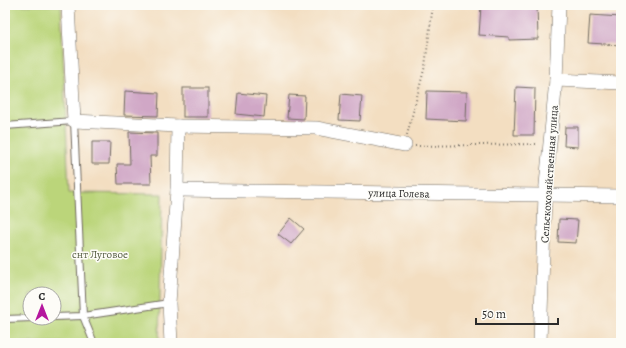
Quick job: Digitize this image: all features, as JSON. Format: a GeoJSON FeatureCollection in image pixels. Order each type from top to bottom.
{"type":"FeatureCollection","features":[{"type":"Feature","properties":{"kind":"street"},"geometry":{"type":"LineString","coordinates":[[68,5],[74,121],[178,126],[316,128],[405,145]]}},
{"type":"Feature","properties":{"kind":"street","name":"Сельскохозяйственная улица"},"geometry":{"type":"LineString","coordinates":[[540,343],[545,195],[556,80],[559,5]]}},
{"type":"Feature","properties":{"kind":"street"},"geometry":{"type":"LineString","coordinates":[[556,80],[621,83]]}},
{"type":"Feature","properties":{"kind":"street"},"geometry":{"type":"LineString","coordinates":[[171,343],[169,303],[177,190],[178,126]]}},
{"type":"Feature","properties":{"kind":"street","name":"улица Голева"},"geometry":{"type":"LineString","coordinates":[[177,190],[621,196]]}},
{"type":"Feature","properties":{"kind":"lane"},"geometry":{"type":"LineString","coordinates":[[5,126],[74,121],[83,316],[94,343]]}},
{"type":"Feature","properties":{"kind":"lane"},"geometry":{"type":"LineString","coordinates":[[62,317],[83,316],[169,303]]}},
{"type":"Feature","properties":{"kind":"lane"},"geometry":{"type":"LineString","coordinates":[[5,319],[22,318]]}},
{"type":"Feature","properties":{"kind":"path"},"geometry":{"type":"LineString","coordinates":[[433,5],[425,66],[405,145],[417,147],[550,143]]}},
{"type":"Feature","properties":{"kind":"green space","name":"снт Луговое"},"geometry":{"type":"Polygon","coordinates":[[[5,5],[61,5],[69,193],[162,194],[159,343],[5,343],[5,5]]]}},
{"type":"Feature","properties":{"kind":"building"},"geometry":{"type":"Polygon","coordinates":[[[537,5],[538,39],[509,40],[509,37],[479,35],[481,6],[509,8],[509,6],[537,5]]]}},
{"type":"Feature","properties":{"kind":"building"},"geometry":{"type":"Polygon","coordinates":[[[590,15],[621,17],[621,45],[588,43],[590,15]]]}},
{"type":"Feature","properties":{"kind":"building"},"geometry":{"type":"Polygon","coordinates":[[[516,87],[535,88],[534,135],[514,135],[516,87]]]}},
{"type":"Feature","properties":{"kind":"building"},"geometry":{"type":"Polygon","coordinates":[[[183,88],[208,88],[208,117],[183,117],[183,88]]]}},
{"type":"Feature","properties":{"kind":"building"},"geometry":{"type":"Polygon","coordinates":[[[125,91],[159,93],[158,116],[124,115],[125,91]]]}},
{"type":"Feature","properties":{"kind":"building"},"geometry":{"type":"Polygon","coordinates":[[[427,91],[467,92],[466,121],[426,119],[427,91]]]}},
{"type":"Feature","properties":{"kind":"building"},"geometry":{"type":"Polygon","coordinates":[[[238,93],[266,96],[264,117],[236,114],[238,93]]]}},
{"type":"Feature","properties":{"kind":"building"},"geometry":{"type":"Polygon","coordinates":[[[341,94],[362,96],[360,121],[339,120],[341,94]]]}},
{"type":"Feature","properties":{"kind":"building"},"geometry":{"type":"Polygon","coordinates":[[[289,95],[305,96],[304,119],[287,118],[289,95]]]}},
{"type":"Feature","properties":{"kind":"building"},"geometry":{"type":"Polygon","coordinates":[[[565,127],[578,127],[578,147],[564,146],[565,127]]]}},
{"type":"Feature","properties":{"kind":"building"},"geometry":{"type":"Polygon","coordinates":[[[129,132],[157,133],[157,156],[150,156],[151,184],[118,184],[117,164],[130,164],[129,132]]]}},
{"type":"Feature","properties":{"kind":"building"},"geometry":{"type":"Polygon","coordinates":[[[92,142],[110,142],[109,164],[92,164],[92,142]]]}},
{"type":"Feature","properties":{"kind":"building"},"geometry":{"type":"Polygon","coordinates":[[[291,218],[304,229],[291,244],[278,234],[291,218]]]}},
{"type":"Feature","properties":{"kind":"building"},"geometry":{"type":"Polygon","coordinates":[[[559,219],[578,220],[576,243],[558,242],[559,219]]]}}]}
